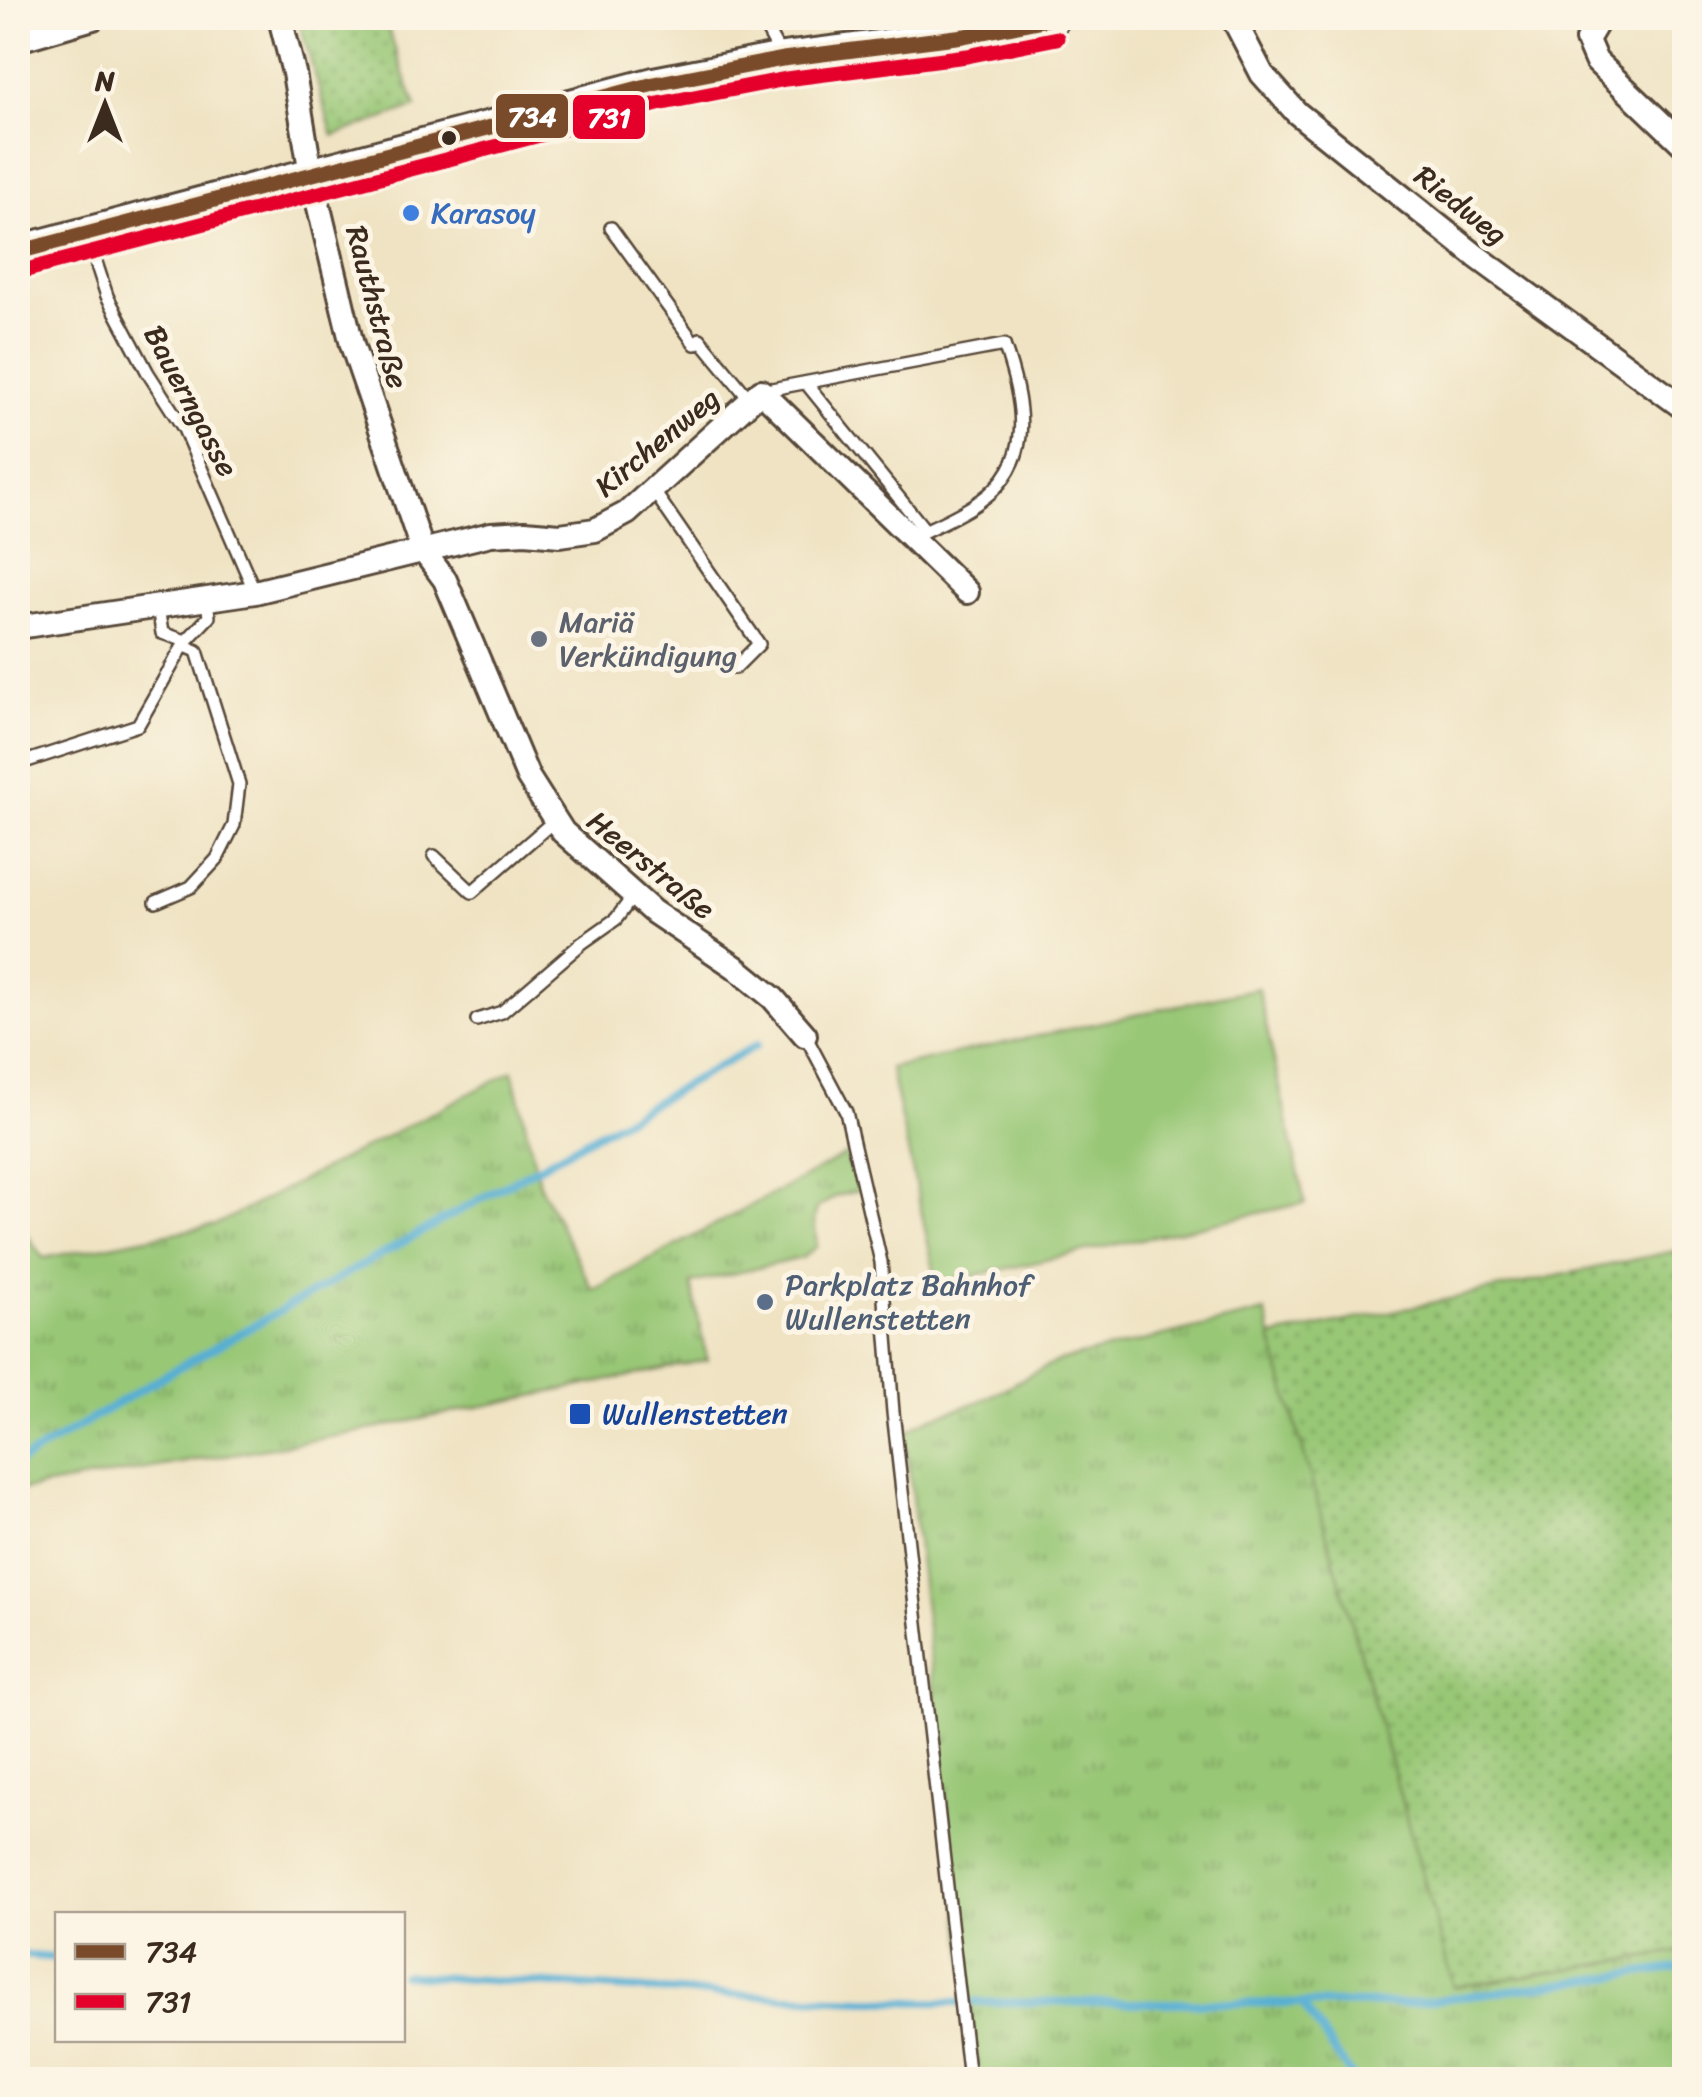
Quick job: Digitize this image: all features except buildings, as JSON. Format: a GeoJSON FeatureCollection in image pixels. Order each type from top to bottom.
{"type":"FeatureCollection","features":[{"type":"Feature","properties":{"kind":"main road"},"geometry":{"type":"LineString","coordinates":[[18,252],[642,87],[783,59],[892,30],[964,36],[1052,18]]}},
{"type":"Feature","properties":{"kind":"street"},"geometry":{"type":"LineString","coordinates":[[18,40],[93,18]]}},
{"type":"Feature","properties":{"kind":"street","name":"Rauthstraße"},"geometry":{"type":"LineString","coordinates":[[280,18],[294,73],[311,174],[352,344],[422,549]]}},
{"type":"Feature","properties":{"kind":"street","name":"Riedweg"},"geometry":{"type":"LineString","coordinates":[[1233,18],[1262,74],[1298,113],[1476,256],[1682,402]]}},
{"type":"Feature","properties":{"kind":"street"},"geometry":{"type":"LineString","coordinates":[[1600,18],[1587,40],[1596,61],[1684,145]]}},
{"type":"Feature","properties":{"kind":"street","name":"Kirchenweg"},"geometry":{"type":"LineString","coordinates":[[18,627],[255,592],[491,534],[560,535],[595,530],[627,513],[756,396],[918,534],[966,592]]}},
{"type":"Feature","properties":{"kind":"street","name":"Heerstraße"},"geometry":{"type":"LineString","coordinates":[[422,549],[445,580],[528,777],[563,832],[634,895],[774,998],[805,1034]]}},
{"type":"Feature","properties":{"kind":"lane"},"geometry":{"type":"LineString","coordinates":[[761,18],[783,59]]}},
{"type":"Feature","properties":{"kind":"lane"},"geometry":{"type":"LineString","coordinates":[[611,228],[695,344],[700,339],[756,396],[806,383],[1004,346],[1014,374],[1021,441],[1012,471],[981,501],[918,534],[806,383]]}},
{"type":"Feature","properties":{"kind":"lane","name":"Bauerngasse"},"geometry":{"type":"LineString","coordinates":[[86,233],[107,296],[148,373],[184,429],[255,592]]}},
{"type":"Feature","properties":{"kind":"lane"},"geometry":{"type":"LineString","coordinates":[[652,489],[759,644],[735,668]]}},
{"type":"Feature","properties":{"kind":"lane"},"geometry":{"type":"LineString","coordinates":[[18,764],[138,725],[186,643],[210,617],[207,600]]}},
{"type":"Feature","properties":{"kind":"lane"},"geometry":{"type":"LineString","coordinates":[[156,902],[190,887],[217,859],[234,824],[239,784],[197,651],[162,633],[158,607]]}},
{"type":"Feature","properties":{"kind":"lane"},"geometry":{"type":"LineString","coordinates":[[434,856],[472,892],[555,820]]}},
{"type":"Feature","properties":{"kind":"lane"},"geometry":{"type":"LineString","coordinates":[[477,1020],[502,1012],[582,943],[616,920],[634,895]]}},
{"type":"Feature","properties":{"kind":"lane"},"geometry":{"type":"LineString","coordinates":[[805,1034],[846,1112],[881,1262],[893,1412],[969,2080]]}},
{"type":"Feature","properties":{"kind":"green space"},"geometry":{"type":"Polygon","coordinates":[[[298,18],[384,18],[416,107],[333,136],[298,18]]]}},
{"type":"Feature","properties":{"kind":"green space"},"geometry":{"type":"Polygon","coordinates":[[[1258,988],[1305,1203],[937,1284],[890,1068],[1258,988]]]}},
{"type":"Feature","properties":{"kind":"green space"},"geometry":{"type":"Polygon","coordinates":[[[513,1071],[540,1186],[593,1290],[855,1150],[865,1189],[837,1196],[817,1208],[817,1246],[802,1258],[691,1283],[707,1360],[353,1433],[18,1491],[18,1222],[43,1258],[215,1225],[513,1071]]]}},
{"type":"Feature","properties":{"kind":"green space"},"geometry":{"type":"Polygon","coordinates":[[[1684,1249],[1684,1951],[1454,1987],[1271,1337],[1684,1249]]]}},
{"type":"Feature","properties":{"kind":"green space"},"geometry":{"type":"Polygon","coordinates":[[[1265,1312],[1454,1987],[1684,1951],[1684,2079],[978,2079],[905,1434],[921,1423],[977,1402],[1063,1360],[1265,1312]]]}},
{"type":"Feature","properties":{"kind":"waterway"},"geometry":{"type":"LineString","coordinates":[[18,1463],[167,1374],[757,1045]]}},
{"type":"Feature","properties":{"kind":"waterway"},"geometry":{"type":"LineString","coordinates":[[18,1955],[55,1958]]}},
{"type":"Feature","properties":{"kind":"waterway"},"geometry":{"type":"LineString","coordinates":[[405,1975],[917,2002],[1407,2004],[1684,1967]]}},
{"type":"Feature","properties":{"kind":"waterway"},"geometry":{"type":"LineString","coordinates":[[1302,2004],[1354,2080]]}},
{"type":"Feature","properties":{"kind":"transit line","name":"734"},"geometry":{"type":"LineString","coordinates":[[18,252],[654,84],[783,59],[964,36],[1053,18]]}},
{"type":"Feature","properties":{"kind":"transit line","name":"731"},"geometry":{"type":"LineString","coordinates":[[23,271],[658,104],[786,79],[967,56],[1057,38]]}},
{"type":"Feature","properties":{"kind":"place","name":"Karasoy"},"geometry":{"type":"Point","coordinates":[411,213]}},
{"type":"Feature","properties":{"kind":"place","name":"Mariä Verkündigung"},"geometry":{"type":"Point","coordinates":[539,639]}},
{"type":"Feature","properties":{"kind":"place","name":"Parkplatz Bahnhof Wullenstetten"},"geometry":{"type":"Point","coordinates":[765,1302]}},
{"type":"Feature","properties":{"kind":"place","name":"Wullenstetten"},"geometry":{"type":"Point","coordinates":[580,1414]}}]}
